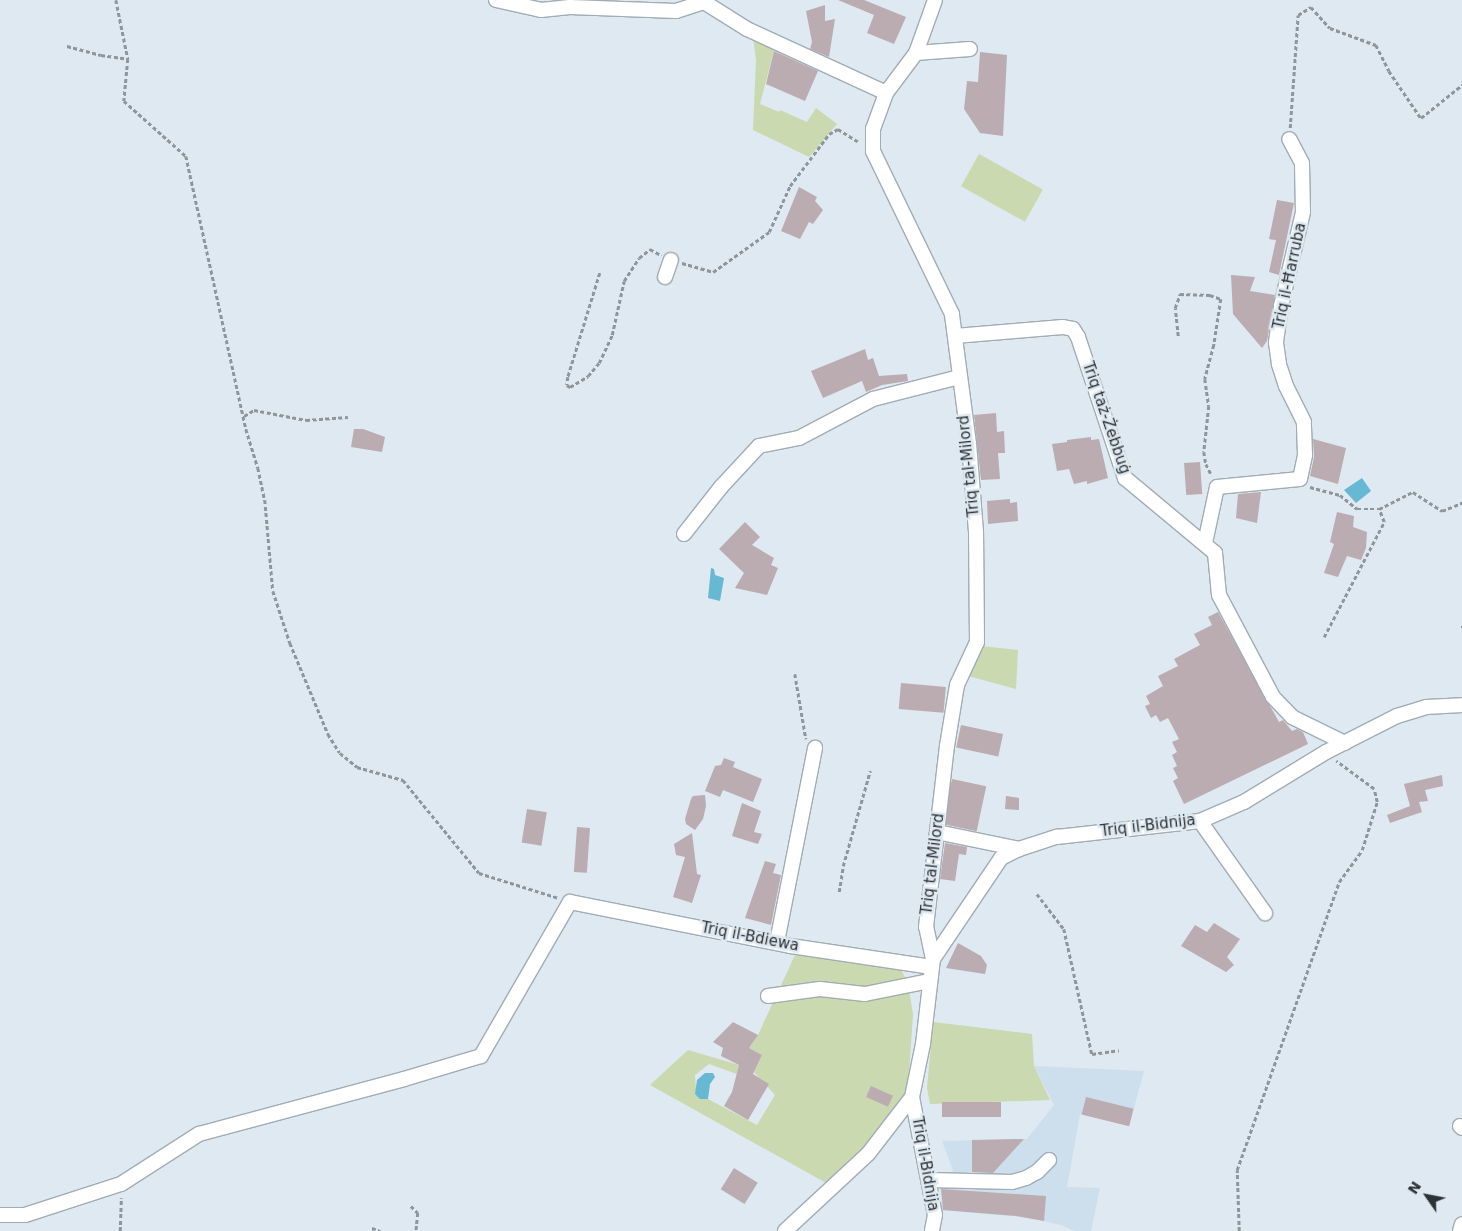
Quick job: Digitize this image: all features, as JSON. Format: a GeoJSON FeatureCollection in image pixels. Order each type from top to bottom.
{"type":"FeatureCollection","features":[{"type":"Feature","properties":{"kind":"street"},"geometry":{"type":"LineString","coordinates":[[496,0],[541,10],[570,7],[676,11],[704,2],[747,29],[886,93]]}},
{"type":"Feature","properties":{"kind":"street","name":"Triq tal-Milord"},"geometry":{"type":"LineString","coordinates":[[932,963],[926,927],[947,746],[957,685],[977,642],[976,532],[969,444],[958,377],[952,314],[873,151],[873,129],[886,93],[916,53],[935,0]]}},
{"type":"Feature","properties":{"kind":"street"},"geometry":{"type":"LineString","coordinates":[[916,53],[970,49]]}},
{"type":"Feature","properties":{"kind":"street","name":"Triq il-Ħarruba"},"geometry":{"type":"LineString","coordinates":[[1289,140],[1302,163],[1303,212],[1281,306],[1276,342],[1279,364],[1286,386],[1304,422],[1305,455],[1300,479]]}},
{"type":"Feature","properties":{"kind":"street"},"geometry":{"type":"LineString","coordinates":[[665,277],[671,260]]}},
{"type":"Feature","properties":{"kind":"street","name":"Triq taż-Żebbuġ"},"geometry":{"type":"LineString","coordinates":[[955,336],[1063,327],[1073,329],[1078,337],[1125,478],[1215,553],[1219,595],[1273,698],[1292,717],[1345,743]]}},
{"type":"Feature","properties":{"kind":"street"},"geometry":{"type":"LineString","coordinates":[[684,534],[721,487],[759,446],[799,438],[873,400],[958,377]]}},
{"type":"Feature","properties":{"kind":"street"},"geometry":{"type":"LineString","coordinates":[[1205,543],[1217,487],[1300,479]]}},
{"type":"Feature","properties":{"kind":"street","name":"Triq il-Bidnija"},"geometry":{"type":"LineString","coordinates":[[932,963],[1000,858],[1019,849],[1057,837],[1200,822],[1244,802],[1326,752],[1397,716],[1426,707],[1462,705]]}},
{"type":"Feature","properties":{"kind":"street"},"geometry":{"type":"LineString","coordinates":[[777,942],[815,748]]}},
{"type":"Feature","properties":{"kind":"street"},"geometry":{"type":"LineString","coordinates":[[1200,822],[1265,913]]}},
{"type":"Feature","properties":{"kind":"street"},"geometry":{"type":"LineString","coordinates":[[937,832],[1019,849]]}},
{"type":"Feature","properties":{"kind":"street"},"geometry":{"type":"LineString","coordinates":[[0,1215],[25,1215],[121,1184],[199,1134],[404,1079],[481,1056],[570,902]]}},
{"type":"Feature","properties":{"kind":"street","name":"Triq il-Bdiewa"},"geometry":{"type":"LineString","coordinates":[[570,902],[791,946],[932,963]]}},
{"type":"Feature","properties":{"kind":"street"},"geometry":{"type":"LineString","coordinates":[[785,1231],[868,1154],[912,1097],[923,1044],[932,963]]}},
{"type":"Feature","properties":{"kind":"street"},"geometry":{"type":"LineString","coordinates":[[768,996],[820,990],[865,994],[929,981]]}},
{"type":"Feature","properties":{"kind":"street","name":"Triq il-Bidnija"},"geometry":{"type":"LineString","coordinates":[[912,1097],[935,1215],[932,1231]]}},
{"type":"Feature","properties":{"kind":"street"},"geometry":{"type":"LineString","coordinates":[[929,1180],[1012,1182],[1037,1172],[1049,1160]]}},
{"type":"Feature","properties":{"kind":"street"},"geometry":{"type":"LineString","coordinates":[[1460,1231],[1462,1224]]}},
{"type":"Feature","properties":{"kind":"path"},"geometry":{"type":"LineString","coordinates":[[116,0],[128,59],[124,101],[186,156],[244,416],[258,468],[264,500],[273,591],[290,643],[328,734],[340,753],[357,766],[403,780],[479,873],[570,902]]}},
{"type":"Feature","properties":{"kind":"path"},"geometry":{"type":"LineString","coordinates":[[1289,140],[1298,15],[1311,7],[1330,28],[1376,45],[1389,71],[1421,118],[1462,85]]}},
{"type":"Feature","properties":{"kind":"path"},"geometry":{"type":"LineString","coordinates":[[67,46],[101,55],[128,59]]}},
{"type":"Feature","properties":{"kind":"path"},"geometry":{"type":"LineString","coordinates":[[600,273],[568,377],[567,384],[570,386],[588,376],[599,363],[612,335],[624,281],[639,258],[650,249],[671,260],[713,272],[769,232],[790,186],[829,134],[838,129],[873,151]]}},
{"type":"Feature","properties":{"kind":"path"},"geometry":{"type":"LineString","coordinates":[[1178,336],[1175,308],[1180,294],[1210,295],[1221,299],[1214,345],[1205,378],[1209,406],[1204,452],[1206,464],[1217,487]]}},
{"type":"Feature","properties":{"kind":"path"},"geometry":{"type":"LineString","coordinates":[[244,416],[254,410],[306,420],[348,417]]}},
{"type":"Feature","properties":{"kind":"path"},"geometry":{"type":"LineString","coordinates":[[1300,479],[1307,486],[1340,495],[1358,509],[1379,509],[1412,492],[1442,511],[1462,503]]}},
{"type":"Feature","properties":{"kind":"path"},"geometry":{"type":"LineString","coordinates":[[1324,637],[1384,522],[1379,509]]}},
{"type":"Feature","properties":{"kind":"path"},"geometry":{"type":"LineString","coordinates":[[795,674],[807,746],[815,748]]}},
{"type":"Feature","properties":{"kind":"path"},"geometry":{"type":"LineString","coordinates":[[1239,1231],[1237,1170],[1339,882],[1362,850],[1376,802],[1374,789],[1326,752]]}},
{"type":"Feature","properties":{"kind":"path"},"geometry":{"type":"LineString","coordinates":[[840,892],[843,866],[870,771]]}},
{"type":"Feature","properties":{"kind":"path"},"geometry":{"type":"LineString","coordinates":[[1037,894],[1064,929],[1092,1054],[1119,1050]]}},
{"type":"Feature","properties":{"kind":"path"},"geometry":{"type":"LineString","coordinates":[[120,1231],[121,1184]]}},
{"type":"Feature","properties":{"kind":"path"},"geometry":{"type":"LineString","coordinates":[[411,1206],[418,1213],[416,1231]]}},
{"type":"Feature","properties":{"kind":"path"},"geometry":{"type":"LineString","coordinates":[[372,1228],[380,1231]]}},
{"type":"Feature","properties":{"kind":"shaded area"},"geometry":{"type":"Polygon","coordinates":[[[1034,1066],[1144,1071],[1129,1126],[1080,1114],[1067,1187],[1100,1188],[1091,1231],[1074,1231],[1061,1225],[1025,1217],[939,1210],[941,1187],[951,1179],[953,1170],[942,1141],[1027,1139],[1054,1105],[1034,1066]]]}},
{"type":"Feature","properties":{"kind":"green space"},"geometry":{"type":"Polygon","coordinates":[[[753,38],[775,46],[760,104],[779,112],[780,110],[807,122],[816,108],[837,124],[809,157],[753,130],[756,60],[753,38]]]}},
{"type":"Feature","properties":{"kind":"green space"},"geometry":{"type":"Polygon","coordinates":[[[979,154],[1043,189],[1025,222],[961,186],[979,154]]]}},
{"type":"Feature","properties":{"kind":"green space"},"geometry":{"type":"Polygon","coordinates":[[[981,646],[1018,650],[1016,689],[968,676],[981,646]]]}},
{"type":"Feature","properties":{"kind":"green space"},"geometry":{"type":"Polygon","coordinates":[[[795,955],[901,969],[908,984],[913,1014],[908,1089],[903,1100],[857,1156],[828,1184],[650,1085],[688,1050],[739,1065],[737,1074],[709,1064],[695,1075],[696,1090],[700,1099],[708,1099],[757,1125],[775,1095],[754,1072],[762,1055],[749,1048],[758,1035],[795,955]]]}},
{"type":"Feature","properties":{"kind":"green space"},"geometry":{"type":"Polygon","coordinates":[[[933,1022],[1032,1034],[1034,1066],[1050,1100],[930,1104],[927,1088],[933,1022]]]}},
{"type":"Feature","properties":{"kind":"water"},"geometry":{"type":"Polygon","coordinates":[[[1362,478],[1371,491],[1356,503],[1344,490],[1362,478]]]}},
{"type":"Feature","properties":{"kind":"water"},"geometry":{"type":"Polygon","coordinates":[[[711,568],[714,569],[715,575],[724,578],[720,601],[708,598],[711,568]]]}},
{"type":"Feature","properties":{"kind":"water"},"geometry":{"type":"Polygon","coordinates":[[[705,1073],[713,1073],[715,1077],[710,1084],[708,1099],[700,1099],[695,1094],[697,1080],[705,1073]]]}},
{"type":"Feature","properties":{"kind":"building"},"geometry":{"type":"Polygon","coordinates":[[[838,0],[864,0],[906,17],[894,44],[867,33],[874,15],[838,0]]]}},
{"type":"Feature","properties":{"kind":"building"},"geometry":{"type":"Polygon","coordinates":[[[825,5],[825,21],[835,19],[829,57],[810,49],[812,42],[806,11],[825,5]]]}},
{"type":"Feature","properties":{"kind":"building"},"geometry":{"type":"Polygon","coordinates":[[[774,51],[818,71],[805,101],[766,84],[774,51]]]}},
{"type":"Feature","properties":{"kind":"building"},"geometry":{"type":"Polygon","coordinates":[[[980,52],[1007,55],[1003,136],[980,133],[964,109],[967,81],[978,82],[980,52]]]}},
{"type":"Feature","properties":{"kind":"building"},"geometry":{"type":"Polygon","coordinates":[[[799,187],[817,197],[815,201],[823,210],[813,224],[809,222],[800,239],[781,231],[799,187]]]}},
{"type":"Feature","properties":{"kind":"building"},"geometry":{"type":"Polygon","coordinates":[[[1277,200],[1294,203],[1279,275],[1269,272],[1276,240],[1269,239],[1277,200]]]}},
{"type":"Feature","properties":{"kind":"building"},"geometry":{"type":"Polygon","coordinates":[[[1231,275],[1255,277],[1250,291],[1275,295],[1267,341],[1262,348],[1233,314],[1231,275]]]}},
{"type":"Feature","properties":{"kind":"building"},"geometry":{"type":"Polygon","coordinates":[[[865,349],[868,360],[873,358],[879,376],[907,374],[908,381],[882,385],[866,392],[862,381],[823,398],[811,371],[865,349]]]}},
{"type":"Feature","properties":{"kind":"building"},"geometry":{"type":"Polygon","coordinates":[[[996,413],[997,432],[1004,431],[1005,453],[998,453],[1000,479],[981,480],[974,415],[996,413]]]}},
{"type":"Feature","properties":{"kind":"building"},"geometry":{"type":"Polygon","coordinates":[[[354,429],[363,429],[385,437],[382,452],[351,447],[354,429]]]}},
{"type":"Feature","properties":{"kind":"building"},"geometry":{"type":"Polygon","coordinates":[[[1091,437],[1091,440],[1099,439],[1108,478],[1087,484],[1087,481],[1074,484],[1069,469],[1057,471],[1052,444],[1091,437]]]}},
{"type":"Feature","properties":{"kind":"building"},"geometry":{"type":"Polygon","coordinates":[[[1313,439],[1346,448],[1338,484],[1310,476],[1314,457],[1313,439]]]}},
{"type":"Feature","properties":{"kind":"building"},"geometry":{"type":"Polygon","coordinates":[[[1200,462],[1202,494],[1186,495],[1184,463],[1200,462]]]}},
{"type":"Feature","properties":{"kind":"building"},"geometry":{"type":"Polygon","coordinates":[[[1261,492],[1257,523],[1236,518],[1238,494],[1261,492]]]}},
{"type":"Feature","properties":{"kind":"building"},"geometry":{"type":"Polygon","coordinates":[[[1010,499],[1010,503],[1017,502],[1018,521],[988,524],[987,501],[1010,499]]]}},
{"type":"Feature","properties":{"kind":"building"},"geometry":{"type":"Polygon","coordinates":[[[1337,512],[1354,516],[1353,527],[1367,532],[1366,548],[1361,560],[1347,556],[1338,577],[1324,573],[1334,544],[1330,542],[1337,512]]]}},
{"type":"Feature","properties":{"kind":"building"},"geometry":{"type":"Polygon","coordinates":[[[745,522],[760,537],[752,545],[774,558],[771,565],[778,568],[767,595],[735,588],[744,573],[719,549],[745,522]]]}},
{"type":"Feature","properties":{"kind":"building"},"geometry":{"type":"Polygon","coordinates":[[[1218,612],[1279,722],[1283,720],[1292,731],[1297,729],[1303,732],[1308,744],[1184,804],[1173,781],[1178,778],[1173,768],[1177,766],[1172,755],[1177,752],[1172,742],[1179,739],[1168,718],[1160,722],[1156,715],[1151,718],[1145,706],[1150,704],[1146,696],[1163,686],[1158,676],[1178,666],[1174,659],[1200,645],[1194,634],[1212,625],[1208,617],[1218,612]]]}},
{"type":"Feature","properties":{"kind":"building"},"geometry":{"type":"Polygon","coordinates":[[[901,683],[946,687],[944,713],[899,709],[901,683]]]}},
{"type":"Feature","properties":{"kind":"building"},"geometry":{"type":"Polygon","coordinates":[[[961,725],[1003,734],[998,756],[956,747],[961,725]]]}},
{"type":"Feature","properties":{"kind":"building"},"geometry":{"type":"Polygon","coordinates":[[[724,758],[735,762],[733,767],[762,779],[753,802],[723,790],[720,797],[705,791],[715,766],[721,765],[724,758]]]}},
{"type":"Feature","properties":{"kind":"building"},"geometry":{"type":"Polygon","coordinates":[[[1442,775],[1443,786],[1425,790],[1428,801],[1419,802],[1422,812],[1390,823],[1387,815],[1410,806],[1404,784],[1442,775]]]}},
{"type":"Feature","properties":{"kind":"building"},"geometry":{"type":"Polygon","coordinates":[[[952,779],[986,786],[977,831],[942,824],[952,779]]]}},
{"type":"Feature","properties":{"kind":"building"},"geometry":{"type":"Polygon","coordinates":[[[705,795],[706,806],[703,819],[695,830],[686,824],[685,819],[693,796],[705,795]]]}},
{"type":"Feature","properties":{"kind":"building"},"geometry":{"type":"Polygon","coordinates":[[[1006,796],[1019,798],[1019,810],[1005,809],[1006,796]]]}},
{"type":"Feature","properties":{"kind":"building"},"geometry":{"type":"Polygon","coordinates":[[[742,803],[761,811],[754,832],[762,834],[758,844],[732,836],[742,803]]]}},
{"type":"Feature","properties":{"kind":"building"},"geometry":{"type":"Polygon","coordinates":[[[527,809],[547,812],[541,846],[522,843],[527,809]]]}},
{"type":"Feature","properties":{"kind":"building"},"geometry":{"type":"Polygon","coordinates":[[[577,827],[590,828],[587,873],[574,872],[577,827]]]}},
{"type":"Feature","properties":{"kind":"building"},"geometry":{"type":"Polygon","coordinates":[[[692,833],[697,874],[701,875],[692,903],[673,897],[685,857],[676,855],[674,844],[692,833]]]}},
{"type":"Feature","properties":{"kind":"building"},"geometry":{"type":"Polygon","coordinates":[[[945,843],[967,847],[966,855],[959,854],[955,881],[940,879],[945,843]]]}},
{"type":"Feature","properties":{"kind":"building"},"geometry":{"type":"Polygon","coordinates":[[[765,861],[776,864],[773,873],[781,875],[771,925],[745,918],[765,861]]]}},
{"type":"Feature","properties":{"kind":"building"},"geometry":{"type":"Polygon","coordinates":[[[1214,923],[1240,939],[1227,957],[1234,965],[1226,972],[1181,946],[1195,925],[1207,932],[1214,923]]]}},
{"type":"Feature","properties":{"kind":"building"},"geometry":{"type":"Polygon","coordinates":[[[958,943],[981,956],[987,965],[985,974],[946,968],[958,943]]]}},
{"type":"Feature","properties":{"kind":"building"},"geometry":{"type":"Polygon","coordinates":[[[733,1022],[758,1035],[749,1048],[762,1055],[753,1074],[769,1084],[748,1120],[724,1106],[732,1092],[739,1065],[721,1056],[723,1048],[713,1042],[733,1022]]]}},
{"type":"Feature","properties":{"kind":"building"},"geometry":{"type":"Polygon","coordinates":[[[871,1086],[893,1096],[888,1107],[866,1097],[871,1086]]]}},
{"type":"Feature","properties":{"kind":"building"},"geometry":{"type":"Polygon","coordinates":[[[1086,1097],[1134,1109],[1129,1126],[1082,1114],[1086,1097]]]}},
{"type":"Feature","properties":{"kind":"building"},"geometry":{"type":"Polygon","coordinates":[[[942,1102],[1001,1102],[1001,1117],[942,1117],[942,1102]]]}},
{"type":"Feature","properties":{"kind":"building"},"geometry":{"type":"Polygon","coordinates":[[[1024,1139],[993,1173],[972,1172],[972,1140],[1024,1139]]]}},
{"type":"Feature","properties":{"kind":"building"},"geometry":{"type":"Polygon","coordinates":[[[734,1168],[758,1183],[744,1204],[721,1189],[734,1168]]]}},
{"type":"Feature","properties":{"kind":"building"},"geometry":{"type":"Polygon","coordinates":[[[941,1189],[1046,1196],[1044,1221],[1016,1216],[943,1210],[941,1189]]]}}]}
